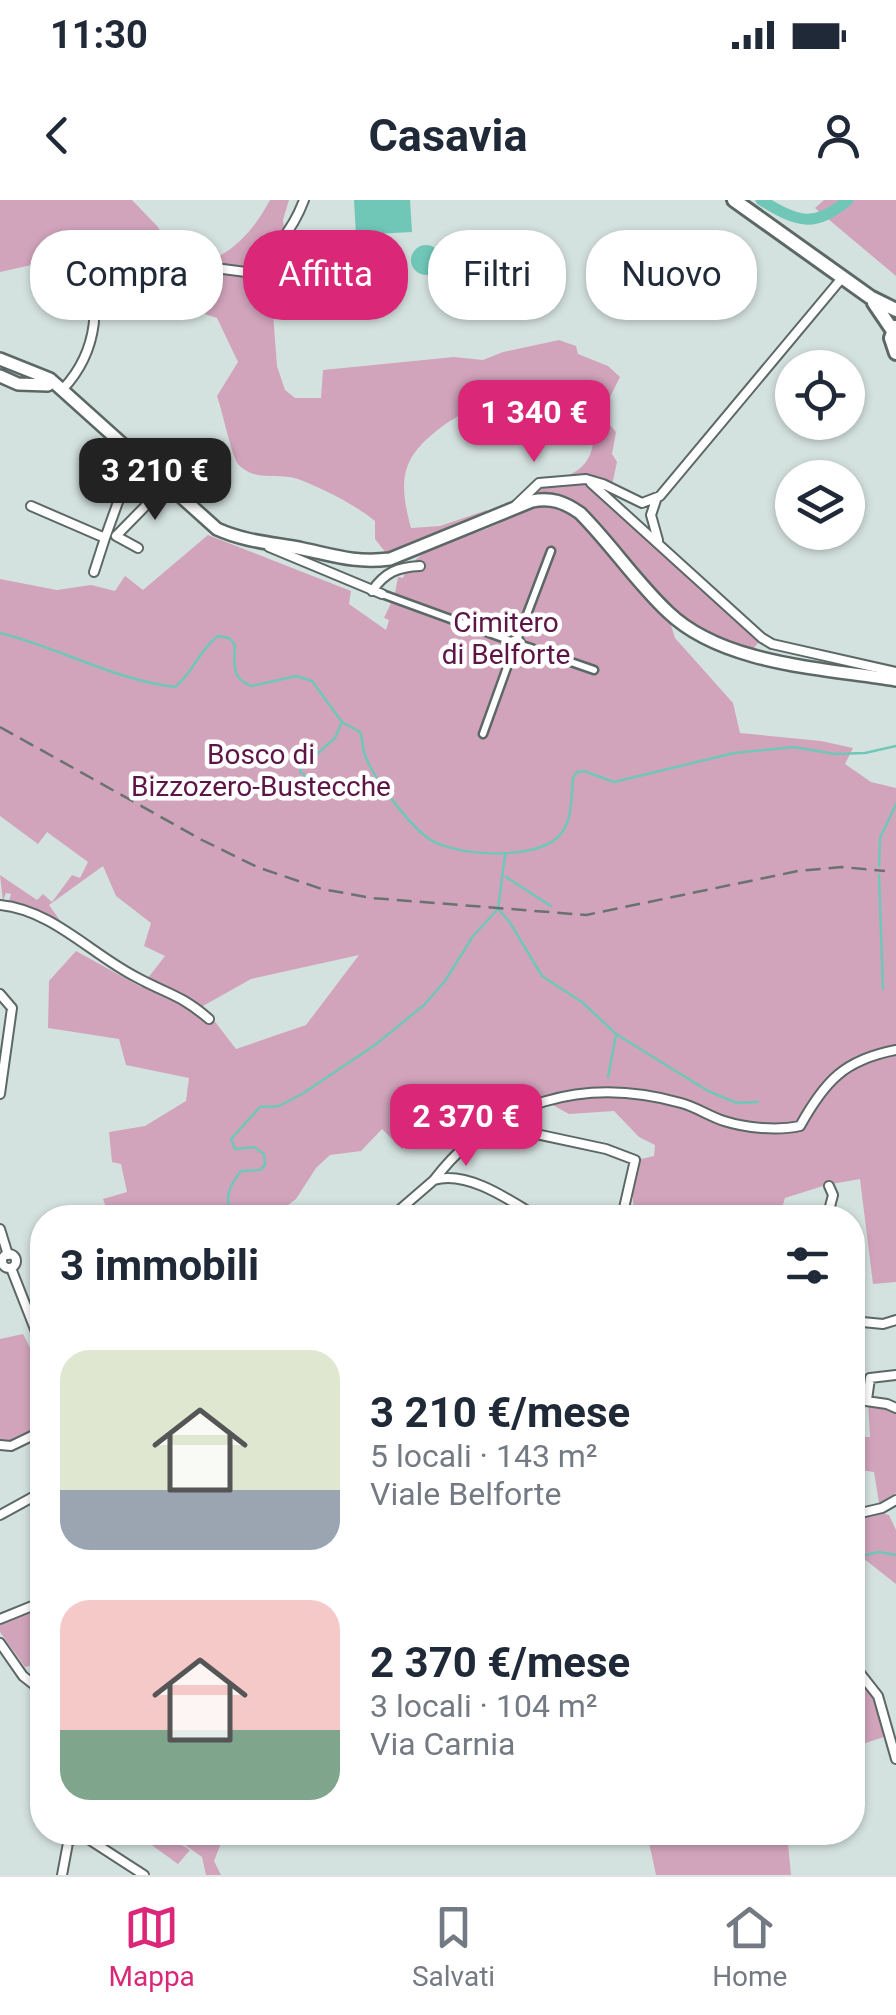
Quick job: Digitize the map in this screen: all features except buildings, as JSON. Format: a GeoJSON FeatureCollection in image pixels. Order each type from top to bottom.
{"type":"FeatureCollection","features":[{"type":"Feature","properties":{"kind":"main road"},"geometry":{"type":"LineString","coordinates":[[734,200],[846,283],[896,310]]}},
{"type":"Feature","properties":{"kind":"main road"},"geometry":{"type":"LineString","coordinates":[[870,297],[894,328],[892,345],[896,353]]}},
{"type":"Feature","properties":{"kind":"main road"},"geometry":{"type":"LineString","coordinates":[[0,359],[29,377],[63,389],[217,529],[260,544],[304,549],[343,560],[390,559],[549,498],[571,506],[667,612],[710,642],[753,656],[896,680]]}},
{"type":"Feature","properties":{"kind":"main road"},"geometry":{"type":"LineString","coordinates":[[0,376],[18,384],[29,377]]}},
{"type":"Feature","properties":{"kind":"street"},"geometry":{"type":"LineString","coordinates":[[63,389],[77,374],[97,312],[89,253],[100,237],[129,239],[203,268],[246,272],[271,255],[297,220],[304,200]]}},
{"type":"Feature","properties":{"kind":"street"},"geometry":{"type":"LineString","coordinates":[[660,544],[651,515],[660,496],[826,297],[846,283]]}},
{"type":"Feature","properties":{"kind":"street"},"geometry":{"type":"LineString","coordinates":[[94,572],[134,457],[101,447],[110,459]]}},
{"type":"Feature","properties":{"kind":"street"},"geometry":{"type":"LineString","coordinates":[[507,511],[539,483],[586,479],[642,503],[660,496]]}},
{"type":"Feature","properties":{"kind":"street"},"geometry":{"type":"LineString","coordinates":[[586,479],[762,638],[772,644],[896,672]]}},
{"type":"Feature","properties":{"kind":"street"},"geometry":{"type":"LineString","coordinates":[[110,535],[167,484]]}},
{"type":"Feature","properties":{"kind":"street"},"geometry":{"type":"LineString","coordinates":[[31,506],[138,548]]}},
{"type":"Feature","properties":{"kind":"street"},"geometry":{"type":"LineString","coordinates":[[260,544],[377,592],[594,670]]}},
{"type":"Feature","properties":{"kind":"street"},"geometry":{"type":"LineString","coordinates":[[483,734],[550,551]]}},
{"type":"Feature","properties":{"kind":"street"},"geometry":{"type":"LineString","coordinates":[[377,592],[380,579],[400,567],[420,566]]}},
{"type":"Feature","properties":{"kind":"street"},"geometry":{"type":"LineString","coordinates":[[0,905],[42,917],[136,978],[184,997],[209,1019]]}},
{"type":"Feature","properties":{"kind":"street"},"geometry":{"type":"LineString","coordinates":[[0,994],[12,1008],[0,1094]]}},
{"type":"Feature","properties":{"kind":"street"},"geometry":{"type":"LineString","coordinates":[[405,1205],[434,1180],[460,1147],[543,1101],[598,1091],[625,1092],[681,1103],[742,1125],[790,1128],[800,1126],[841,1070],[877,1053],[896,1050]]}},
{"type":"Feature","properties":{"kind":"street"},"geometry":{"type":"LineString","coordinates":[[476,1136],[508,1128],[606,1149],[635,1160],[625,1205]]}},
{"type":"Feature","properties":{"kind":"street"},"geometry":{"type":"LineString","coordinates":[[434,1180],[453,1177],[513,1205]]}},
{"type":"Feature","properties":{"kind":"street"},"geometry":{"type":"LineString","coordinates":[[829,1186],[833,1195],[830,1205]]}},
{"type":"Feature","properties":{"kind":"street"},"geometry":{"type":"LineString","coordinates":[[0,1229],[5,1262],[30,1319]]}},
{"type":"Feature","properties":{"kind":"street"},"geometry":{"type":"LineString","coordinates":[[865,1322],[883,1324],[896,1320]]}},
{"type":"Feature","properties":{"kind":"street"},"geometry":{"type":"LineString","coordinates":[[868,1400],[870,1378],[896,1375]]}},
{"type":"Feature","properties":{"kind":"street"},"geometry":{"type":"LineString","coordinates":[[865,1400],[896,1408]]}},
{"type":"Feature","properties":{"kind":"street"},"geometry":{"type":"LineString","coordinates":[[0,1445],[11,1446],[30,1437]]}},
{"type":"Feature","properties":{"kind":"street"},"geometry":{"type":"LineString","coordinates":[[0,1515],[30,1499]]}},
{"type":"Feature","properties":{"kind":"street"},"geometry":{"type":"LineString","coordinates":[[865,1512],[896,1500]]}},
{"type":"Feature","properties":{"kind":"street"},"geometry":{"type":"LineString","coordinates":[[0,1619],[30,1607]]}},
{"type":"Feature","properties":{"kind":"street"},"geometry":{"type":"LineString","coordinates":[[0,1643],[30,1682]]}},
{"type":"Feature","properties":{"kind":"street"},"geometry":{"type":"LineString","coordinates":[[865,1680],[878,1696],[896,1760]]}},
{"type":"Feature","properties":{"kind":"street"},"geometry":{"type":"LineString","coordinates":[[62,1875],[68,1845]]}},
{"type":"Feature","properties":{"kind":"street"},"geometry":{"type":"LineString","coordinates":[[98,1845],[144,1875]]}},
{"type":"Feature","properties":{"kind":"green space","name":"Bosco di Bizzozero-Bustecche"},"geometry":{"type":"Polygon","coordinates":[[[0,200],[132,200],[159,230],[30,230],[30,265],[0,272],[0,200]]]}},
{"type":"Feature","properties":{"kind":"green space","name":"Bosco di Bizzozero-Bustecche"},"geometry":{"type":"Polygon","coordinates":[[[270,200],[289,200],[284,230],[250,230],[270,200]]]}},
{"type":"Feature","properties":{"kind":"green space"},"geometry":{"type":"Polygon","coordinates":[[[824,200],[896,200],[896,276],[815,208],[824,200]]]}},
{"type":"Feature","properties":{"kind":"green space","name":"Bosco di Bizzozero-Bustecche"},"geometry":{"type":"Polygon","coordinates":[[[243,237],[243,320],[274,320],[277,366],[285,390],[295,398],[321,398],[323,370],[454,357],[483,360],[559,340],[576,346],[578,354],[608,366],[620,377],[601,415],[616,432],[612,454],[617,462],[612,485],[604,496],[759,642],[752,650],[732,644],[679,615],[670,622],[675,638],[733,703],[740,733],[853,748],[845,764],[871,782],[896,788],[896,1282],[873,1284],[860,1179],[785,1198],[783,1205],[634,1205],[635,1173],[641,1159],[654,1156],[655,1145],[639,1137],[614,1111],[569,1114],[551,1104],[516,1116],[510,1124],[470,1117],[434,1135],[412,1136],[402,1149],[382,1129],[361,1151],[330,1155],[288,1205],[105,1205],[103,1199],[127,1192],[121,1164],[112,1162],[109,1132],[145,1126],[186,1101],[189,1078],[126,1065],[119,1039],[48,1028],[49,981],[76,951],[141,987],[165,956],[144,946],[151,923],[116,896],[103,866],[49,905],[64,926],[9,901],[11,894],[6,893],[3,901],[0,875],[37,900],[43,894],[52,902],[72,875],[80,878],[88,862],[47,832],[38,844],[0,816],[0,579],[57,590],[91,585],[115,591],[125,576],[143,590],[208,535],[351,591],[349,604],[386,630],[389,620],[384,618],[391,603],[387,601],[390,592],[395,593],[398,577],[403,578],[423,554],[500,522],[517,509],[536,479],[569,475],[581,467],[593,442],[589,424],[574,412],[527,413],[487,406],[464,413],[432,435],[412,457],[404,480],[411,528],[440,526],[487,510],[488,514],[386,553],[375,539],[375,521],[348,503],[298,479],[259,475],[238,464],[217,396],[238,362],[218,320],[223,320],[223,254],[243,237]],[[359,955],[251,979],[203,1006],[236,1049],[306,1025],[359,955]]]}},
{"type":"Feature","properties":{"kind":"green space"},"geometry":{"type":"Polygon","coordinates":[[[23,1334],[30,1348],[30,1433],[0,1445],[0,1339],[23,1334]]]}},
{"type":"Feature","properties":{"kind":"green space"},"geometry":{"type":"Polygon","coordinates":[[[868,1403],[896,1413],[896,1493],[879,1503],[874,1472],[865,1471],[865,1437],[870,1437],[868,1403]]]}},
{"type":"Feature","properties":{"kind":"green space"},"geometry":{"type":"Polygon","coordinates":[[[889,1515],[896,1530],[896,1584],[865,1560],[865,1517],[889,1515]]]}},
{"type":"Feature","properties":{"kind":"green space"},"geometry":{"type":"Polygon","coordinates":[[[30,1612],[30,1666],[25,1667],[0,1632],[0,1623],[30,1612]]]}},
{"type":"Feature","properties":{"kind":"green space"},"geometry":{"type":"Polygon","coordinates":[[[865,1681],[866,1682],[887,1736],[865,1743],[865,1681]]]}},
{"type":"Feature","properties":{"kind":"green space"},"geometry":{"type":"Polygon","coordinates":[[[152,1845],[182,1845],[190,1850],[178,1864],[152,1845]]]}},
{"type":"Feature","properties":{"kind":"green space"},"geometry":{"type":"Polygon","coordinates":[[[185,1845],[220,1845],[214,1861],[221,1875],[206,1875],[202,1857],[185,1845]]]}},
{"type":"Feature","properties":{"kind":"green space"},"geometry":{"type":"Polygon","coordinates":[[[650,1845],[788,1845],[791,1875],[656,1875],[650,1845]]]}},
{"type":"Feature","properties":{"kind":"shaded area"},"geometry":{"type":"Polygon","coordinates":[[[354,200],[410,200],[412,232],[356,230],[354,200]]]}},
{"type":"Feature","properties":{"kind":"shaded area"},"geometry":{"type":"Polygon","coordinates":[[[426,245],[426,275],[412,266],[411,260],[420,246],[426,245]]]}},
{"type":"Feature","properties":{"kind":"waterway"},"geometry":{"type":"LineString","coordinates":[[761,200],[805,219],[825,215],[848,200]]}},
{"type":"Feature","properties":{"kind":"waterway"},"geometry":{"type":"LineString","coordinates":[[0,633],[130,678],[175,687],[211,642],[218,636],[229,638],[235,645],[235,670],[240,680],[252,686],[296,676],[312,681],[342,722],[360,732],[369,764],[409,820],[437,843],[472,852],[531,850],[558,837],[569,817],[577,772],[614,782],[734,753],[794,747],[835,754],[865,753],[896,746]]}},
{"type":"Feature","properties":{"kind":"waterway"},"geometry":{"type":"LineString","coordinates":[[317,783],[300,772],[301,768],[335,738],[342,722]]}},
{"type":"Feature","properties":{"kind":"waterway"},"geometry":{"type":"LineString","coordinates":[[879,866],[880,838],[896,804]]}},
{"type":"Feature","properties":{"kind":"waterway"},"geometry":{"type":"LineString","coordinates":[[505,855],[498,909],[542,976],[582,1002],[616,1034],[708,1091],[737,1103],[758,1102]]}},
{"type":"Feature","properties":{"kind":"waterway"},"geometry":{"type":"LineString","coordinates":[[879,875],[883,989]]}},
{"type":"Feature","properties":{"kind":"waterway"},"geometry":{"type":"LineString","coordinates":[[506,877],[551,906]]}},
{"type":"Feature","properties":{"kind":"waterway"},"geometry":{"type":"LineString","coordinates":[[229,1205],[233,1182],[241,1171],[260,1170],[265,1165],[264,1154],[254,1147],[235,1149],[231,1139],[260,1107],[279,1106],[302,1094],[375,1045],[424,1005],[445,981],[473,936],[498,909]]}},
{"type":"Feature","properties":{"kind":"waterway"},"geometry":{"type":"LineString","coordinates":[[608,1077],[616,1035]]}},
{"type":"Feature","properties":{"kind":"waterway"},"geometry":{"type":"LineString","coordinates":[[865,1555],[879,1552],[896,1555]]}},
{"type":"Feature","properties":{"kind":"railway"},"geometry":{"type":"LineString","coordinates":[[0,727],[257,867],[322,889],[372,898],[586,915],[798,871],[842,867],[885,871]]}},
{"type":"Feature","properties":{"kind":"park label","name":"Cimitero di Belforte"},"geometry":{"type":"Point","coordinates":[506,638]}}]}
